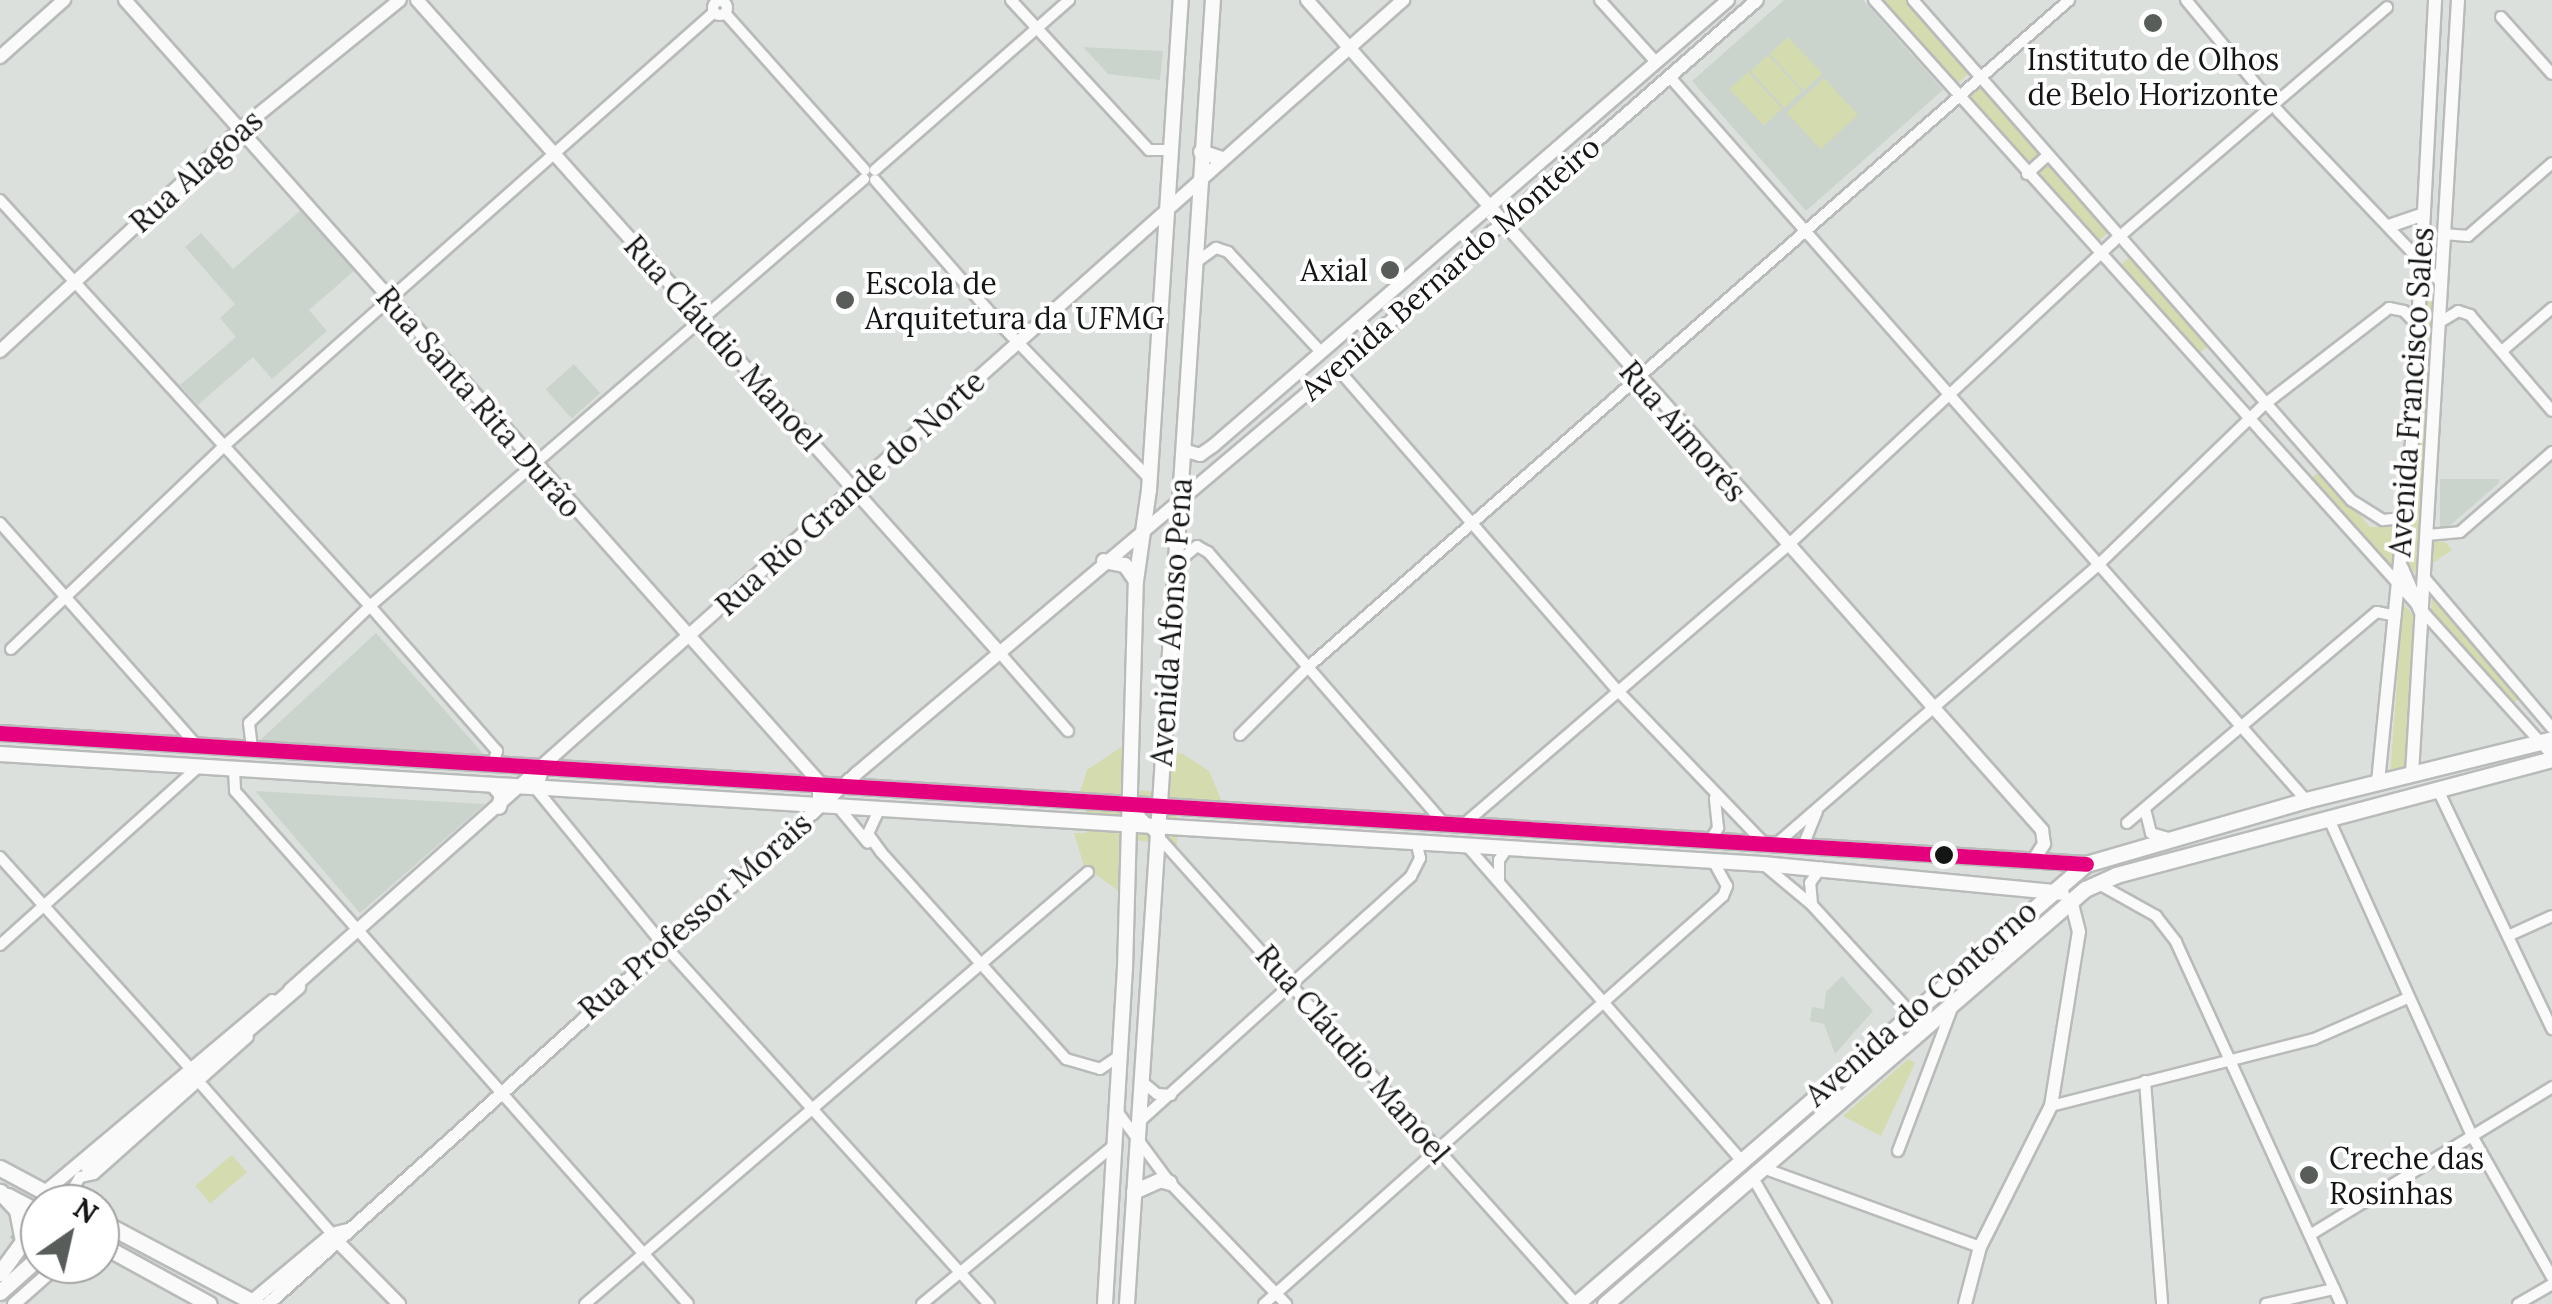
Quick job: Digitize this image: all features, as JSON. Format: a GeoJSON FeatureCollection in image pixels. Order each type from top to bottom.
{"type":"FeatureCollection","features":[{"type":"Feature","properties":{"kind":"main road","name":"Avenida Afonso Pena"},"geometry":{"type":"LineString","coordinates":[[1105,1304],[1130,804],[1136,581],[1150,478],[1181,0]]}},
{"type":"Feature","properties":{"kind":"main road","name":"Avenida Afonso Pena"},"geometry":{"type":"LineString","coordinates":[[1126,1304],[1154,828],[1178,562],[1213,0]]}},
{"type":"Feature","properties":{"kind":"main road"},"geometry":{"type":"LineString","coordinates":[[1201,152],[1222,160]]}},
{"type":"Feature","properties":{"kind":"main road"},"geometry":{"type":"LineString","coordinates":[[1104,561],[1126,565],[1136,581]]}},
{"type":"Feature","properties":{"kind":"main road"},"geometry":{"type":"LineString","coordinates":[[0,733],[2086,864]]}},
{"type":"Feature","properties":{"kind":"main road","name":"Avenida do Contorno"},"geometry":{"type":"LineString","coordinates":[[1576,1304],[1739,1158],[2086,864],[2306,800],[2545,741]]}},
{"type":"Feature","properties":{"kind":"main road"},"geometry":{"type":"LineString","coordinates":[[0,754],[1821,868],[2055,888],[2071,899]]}},
{"type":"Feature","properties":{"kind":"main road","name":"Avenida do Contorno"},"geometry":{"type":"LineString","coordinates":[[1606,1304],[1951,1011],[2071,899],[2096,883],[2552,757]]}},
{"type":"Feature","properties":{"kind":"main road"},"geometry":{"type":"LineString","coordinates":[[2334,815],[2400,792],[2412,774]]}},
{"type":"Feature","properties":{"kind":"main road"},"geometry":{"type":"LineString","coordinates":[[495,787],[502,795],[499,807]]}},
{"type":"Feature","properties":{"kind":"main road"},"geometry":{"type":"LineString","coordinates":[[1739,844],[1763,864]]}},
{"type":"Feature","properties":{"kind":"main road"},"geometry":{"type":"LineString","coordinates":[[1803,846],[1805,858],[1821,868]]}},
{"type":"Feature","properties":{"kind":"main road"},"geometry":{"type":"LineString","coordinates":[[82,1169],[297,986]]}},
{"type":"Feature","properties":{"kind":"main road"},"geometry":{"type":"LineString","coordinates":[[0,1168],[26,1184]]}},
{"type":"Feature","properties":{"kind":"main road"},"geometry":{"type":"LineString","coordinates":[[1134,1192],[1161,1180],[1170,1184]]}},
{"type":"Feature","properties":{"kind":"main road"},"geometry":{"type":"LineString","coordinates":[[0,1192],[17,1210],[24,1241],[0,1273]]}},
{"type":"Feature","properties":{"kind":"main road"},"geometry":{"type":"LineString","coordinates":[[120,1232],[256,1303]]}},
{"type":"Feature","properties":{"kind":"main road"},"geometry":{"type":"LineString","coordinates":[[120,1255],[209,1304]]}},
{"type":"Feature","properties":{"kind":"main road"},"geometry":{"type":"LineString","coordinates":[[0,1292],[20,1274]]}},
{"type":"Feature","properties":{"kind":"main road"},"geometry":{"type":"LineString","coordinates":[[181,1290],[194,1304]]}},
{"type":"Feature","properties":{"kind":"main road"},"geometry":{"type":"LineString","coordinates":[[181,1290],[225,1304]]}},
{"type":"Feature","properties":{"kind":"street"},"geometry":{"type":"LineString","coordinates":[[0,57],[64,0]]}},
{"type":"Feature","properties":{"kind":"street","name":"Rua Santa Rita Durão"},"geometry":{"type":"LineString","coordinates":[[125,0],[534,467],[819,782]]}},
{"type":"Feature","properties":{"kind":"street","name":"Rua Alagoas"},"geometry":{"type":"LineString","coordinates":[[0,351],[238,131],[400,0]]}},
{"type":"Feature","properties":{"kind":"street","name":"Rua Cláudio Manoel"},"geometry":{"type":"LineString","coordinates":[[417,0],[1068,731]]}},
{"type":"Feature","properties":{"kind":"street"},"geometry":{"type":"LineString","coordinates":[[1011,0],[1150,150],[1169,150]]}},
{"type":"Feature","properties":{"kind":"street"},"geometry":{"type":"LineString","coordinates":[[252,748],[248,723],[370,606],[704,322],[1069,0]]}},
{"type":"Feature","properties":{"kind":"street","name":"Rua Aimorés"},"geometry":{"type":"LineString","coordinates":[[1307,0],[1786,547],[2042,830],[2044,844],[2033,862]]}},
{"type":"Feature","properties":{"kind":"street","name":"Rua Rio Grande do Norte"},"geometry":{"type":"LineString","coordinates":[[82,1169],[94,1174],[200,1083],[297,986],[853,486],[1404,0]]}},
{"type":"Feature","properties":{"kind":"street"},"geometry":{"type":"LineString","coordinates":[[1600,0],[1656,62]]}},
{"type":"Feature","properties":{"kind":"street","name":"Avenida Bernardo Monteiro"},"geometry":{"type":"LineString","coordinates":[[1213,446],[1728,0]]}},
{"type":"Feature","properties":{"kind":"street","name":"Avenida Bernardo Monteiro"},"geometry":{"type":"LineString","coordinates":[[1141,533],[1337,368],[1756,0]]}},
{"type":"Feature","properties":{"kind":"street"},"geometry":{"type":"LineString","coordinates":[[1874,0],[2397,587],[2519,720],[2545,741],[2552,757]]}},
{"type":"Feature","properties":{"kind":"street"},"geometry":{"type":"LineString","coordinates":[[1913,0],[2361,509],[2383,520],[2403,518]]}},
{"type":"Feature","properties":{"kind":"street"},"geometry":{"type":"LineString","coordinates":[[1240,735],[1308,667],[1640,382],[2069,0]]}},
{"type":"Feature","properties":{"kind":"street"},"geometry":{"type":"LineString","coordinates":[[2186,0],[2270,102],[2442,284]]}},
{"type":"Feature","properties":{"kind":"street","name":"Avenida Francisco Sales"},"geometry":{"type":"LineString","coordinates":[[2378,782],[2412,440],[2435,0]]}},
{"type":"Feature","properties":{"kind":"street","name":"Avenida Francisco Sales"},"geometry":{"type":"LineString","coordinates":[[2412,774],[2458,0]]}},
{"type":"Feature","properties":{"kind":"street"},"geometry":{"type":"LineString","coordinates":[[10,649],[225,446],[392,303],[720,5],[1003,327],[1021,340],[1150,478]]}},
{"type":"Feature","properties":{"kind":"street"},"geometry":{"type":"LineString","coordinates":[[1178,562],[1198,546],[1208,552],[1453,826],[1620,694],[1952,398],[2119,237],[2270,102],[2386,6]]}},
{"type":"Feature","properties":{"kind":"street"},"geometry":{"type":"LineString","coordinates":[[2501,17],[2552,74]]}},
{"type":"Feature","properties":{"kind":"street"},"geometry":{"type":"LineString","coordinates":[[1669,76],[2306,800]]}},
{"type":"Feature","properties":{"kind":"street"},"geometry":{"type":"LineString","coordinates":[[2027,174],[2048,156]]}},
{"type":"Feature","properties":{"kind":"street"},"geometry":{"type":"LineString","coordinates":[[2444,234],[2468,236],[2552,163]]}},
{"type":"Feature","properties":{"kind":"street"},"geometry":{"type":"LineString","coordinates":[[0,200],[370,606],[497,752],[493,763]]}},
{"type":"Feature","properties":{"kind":"street"},"geometry":{"type":"LineString","coordinates":[[2389,226],[2424,214]]}},
{"type":"Feature","properties":{"kind":"street"},"geometry":{"type":"LineString","coordinates":[[1195,263],[1216,248],[1228,252],[1320,350]]}},
{"type":"Feature","properties":{"kind":"street"},"geometry":{"type":"LineString","coordinates":[[1337,368],[1620,694],[1715,797],[1771,845],[1936,709],[2098,566],[2265,404],[2389,308],[2404,311],[2418,326]]}},
{"type":"Feature","properties":{"kind":"street"},"geometry":{"type":"LineString","coordinates":[[2502,351],[2552,308]]}},
{"type":"Feature","properties":{"kind":"street"},"geometry":{"type":"LineString","coordinates":[[2440,322],[2464,312],[2552,411]]}},
{"type":"Feature","properties":{"kind":"street"},"geometry":{"type":"LineString","coordinates":[[2198,361],[2215,346]]}},
{"type":"Feature","properties":{"kind":"street"},"geometry":{"type":"LineString","coordinates":[[2412,440],[2433,442]]}},
{"type":"Feature","properties":{"kind":"street"},"geometry":{"type":"LineString","coordinates":[[1183,450],[1200,455],[1213,446],[1226,462]]}},
{"type":"Feature","properties":{"kind":"street"},"geometry":{"type":"LineString","coordinates":[[2426,535],[2460,532],[2552,452]]}},
{"type":"Feature","properties":{"kind":"street"},"geometry":{"type":"LineString","coordinates":[[2303,480],[2321,466]]}},
{"type":"Feature","properties":{"kind":"street"},"geometry":{"type":"LineString","coordinates":[[0,522],[197,746]]}},
{"type":"Feature","properties":{"kind":"street","name":"Rua Professor Morais"},"geometry":{"type":"LineString","coordinates":[[256,1303],[337,1240],[500,1089],[819,807],[1141,533]]}},
{"type":"Feature","properties":{"kind":"street"},"geometry":{"type":"LineString","coordinates":[[2400,556],[2422,614]]}},
{"type":"Feature","properties":{"kind":"street"},"geometry":{"type":"LineString","coordinates":[[2423,576],[2552,728]]}},
{"type":"Feature","properties":{"kind":"street"},"geometry":{"type":"LineString","coordinates":[[2127,823],[2378,612],[2396,616]]}},
{"type":"Feature","properties":{"kind":"street"},"geometry":{"type":"LineString","coordinates":[[2519,720],[2534,708]]}},
{"type":"Feature","properties":{"kind":"street"},"geometry":{"type":"LineString","coordinates":[[163,744],[172,718]]}},
{"type":"Feature","properties":{"kind":"street"},"geometry":{"type":"LineString","coordinates":[[544,766],[537,790],[664,944],[989,1304]]}},
{"type":"Feature","properties":{"kind":"street"},"geometry":{"type":"LineString","coordinates":[[0,945],[197,768]]}},
{"type":"Feature","properties":{"kind":"street"},"geometry":{"type":"LineString","coordinates":[[234,770],[235,791],[688,1304]]}},
{"type":"Feature","properties":{"kind":"street"},"geometry":{"type":"LineString","coordinates":[[819,782],[819,807]]}},
{"type":"Feature","properties":{"kind":"street"},"geometry":{"type":"LineString","coordinates":[[2438,790],[2552,1029]]}},
{"type":"Feature","properties":{"kind":"street"},"geometry":{"type":"LineString","coordinates":[[1709,842],[1718,828],[1715,797]]}},
{"type":"Feature","properties":{"kind":"street","name":"Rua Cláudio Manoel"},"geometry":{"type":"LineString","coordinates":[[1130,804],[1576,1304]]}},
{"type":"Feature","properties":{"kind":"street"},"geometry":{"type":"LineString","coordinates":[[1803,846],[1820,807]]}},
{"type":"Feature","properties":{"kind":"street"},"geometry":{"type":"LineString","coordinates":[[839,808],[1066,1059],[1100,1068],[1118,1057]]}},
{"type":"Feature","properties":{"kind":"street"},"geometry":{"type":"LineString","coordinates":[[2145,809],[2151,833],[2170,838]]}},
{"type":"Feature","properties":{"kind":"street"},"geometry":{"type":"LineString","coordinates":[[879,810],[868,834],[880,852]]}},
{"type":"Feature","properties":{"kind":"street"},"geometry":{"type":"LineString","coordinates":[[2334,815],[2408,998],[2471,1134],[2552,1280],[2518,1304]]}},
{"type":"Feature","properties":{"kind":"street"},"geometry":{"type":"LineString","coordinates":[[1139,1122],[1177,1093],[1289,982],[1411,876],[1420,858],[1417,844]]}},
{"type":"Feature","properties":{"kind":"street"},"geometry":{"type":"LineString","coordinates":[[1468,847],[1739,1158]]}},
{"type":"Feature","properties":{"kind":"street"},"geometry":{"type":"LineString","coordinates":[[1500,880],[1499,860],[1507,850]]}},
{"type":"Feature","properties":{"kind":"street"},"geometry":{"type":"LineString","coordinates":[[0,856],[190,1068]]}},
{"type":"Feature","properties":{"kind":"street"},"geometry":{"type":"LineString","coordinates":[[1264,1304],[1440,1152],[1600,1000],[1723,896],[1727,886],[1712,861]]}},
{"type":"Feature","properties":{"kind":"street"},"geometry":{"type":"LineString","coordinates":[[1763,864],[1812,905],[1911,1013],[1919,1038]]}},
{"type":"Feature","properties":{"kind":"street"},"geometry":{"type":"LineString","coordinates":[[1812,905],[1810,883],[1821,868]]}},
{"type":"Feature","properties":{"kind":"street"},"geometry":{"type":"LineString","coordinates":[[584,1304],[1088,872]]}},
{"type":"Feature","properties":{"kind":"street"},"geometry":{"type":"LineString","coordinates":[[2124,874],[2130,898]]}},
{"type":"Feature","properties":{"kind":"street"},"geometry":{"type":"LineString","coordinates":[[2096,883],[2130,898],[2176,942],[2226,1059],[2341,1304]]}},
{"type":"Feature","properties":{"kind":"street"},"geometry":{"type":"LineString","coordinates":[[1965,1304],[1980,1247],[2051,1106],[2079,932],[2071,899]]}},
{"type":"Feature","properties":{"kind":"street"},"geometry":{"type":"LineString","coordinates":[[2508,936],[2552,916]]}},
{"type":"Feature","properties":{"kind":"street","name":"Rua Rio Grande do Norte"},"geometry":{"type":"LineString","coordinates":[[58,1184],[82,1169],[256,1010],[297,986]]}},
{"type":"Feature","properties":{"kind":"street"},"geometry":{"type":"LineString","coordinates":[[2051,1106],[2314,1039],[2408,998]]}},
{"type":"Feature","properties":{"kind":"street"},"geometry":{"type":"LineString","coordinates":[[1898,1152],[1951,1011]]}},
{"type":"Feature","properties":{"kind":"street"},"geometry":{"type":"LineString","coordinates":[[1141,1081],[1157,1094],[1177,1093]]}},
{"type":"Feature","properties":{"kind":"street"},"geometry":{"type":"LineString","coordinates":[[2145,1082],[2162,1304]]}},
{"type":"Feature","properties":{"kind":"street"},"geometry":{"type":"LineString","coordinates":[[200,1083],[337,1240],[399,1304]]}},
{"type":"Feature","properties":{"kind":"street"},"geometry":{"type":"LineString","coordinates":[[2310,1235],[2552,1086]]}},
{"type":"Feature","properties":{"kind":"street"},"geometry":{"type":"LineString","coordinates":[[1116,1106],[1138,1147],[1286,1304]]}},
{"type":"Feature","properties":{"kind":"street"},"geometry":{"type":"LineString","coordinates":[[922,1304],[1115,1145]]}},
{"type":"Feature","properties":{"kind":"street","name":"Rua Rio Grande do Norte"},"geometry":{"type":"LineString","coordinates":[[75,1184],[82,1169]]}},
{"type":"Feature","properties":{"kind":"street"},"geometry":{"type":"LineString","coordinates":[[1758,1173],[1980,1247]]}},
{"type":"Feature","properties":{"kind":"street"},"geometry":{"type":"LineString","coordinates":[[1758,1173],[1826,1304]]}},
{"type":"Feature","properties":{"kind":"street"},"geometry":{"type":"LineString","coordinates":[[14,1304],[36,1284]]}},
{"type":"Feature","properties":{"kind":"street"},"geometry":{"type":"LineString","coordinates":[[2266,1304],[2334,1289]]}},
{"type":"Feature","properties":{"kind":"shaded area"},"geometry":{"type":"Polygon","coordinates":[[[1784,0],[1863,0],[1943,90],[1806,211],[1692,81],[1784,0]]]}},
{"type":"Feature","properties":{"kind":"shaded area"},"geometry":{"type":"Polygon","coordinates":[[[1083,47],[1163,51],[1160,80],[1108,74],[1083,47]]]}},
{"type":"Feature","properties":{"kind":"shaded area"},"geometry":{"type":"Polygon","coordinates":[[[301,210],[354,271],[309,310],[327,331],[272,379],[253,357],[198,405],[180,385],[236,337],[220,318],[235,304],[185,247],[201,233],[233,269],[301,210]]]}},
{"type":"Feature","properties":{"kind":"shaded area"},"geometry":{"type":"Polygon","coordinates":[[[574,364],[600,393],[572,418],[546,389],[574,364]]]}},
{"type":"Feature","properties":{"kind":"shaded area"},"geometry":{"type":"Polygon","coordinates":[[[2440,479],[2499,479],[2499,483],[2440,534],[2440,479]]]}},
{"type":"Feature","properties":{"kind":"shaded area"},"geometry":{"type":"Polygon","coordinates":[[[376,633],[488,759],[258,742],[376,633]]]}},
{"type":"Feature","properties":{"kind":"shaded area"},"geometry":{"type":"Polygon","coordinates":[[[255,791],[485,804],[360,913],[255,791]]]}},
{"type":"Feature","properties":{"kind":"shaded area"},"geometry":{"type":"Polygon","coordinates":[[[1842,976],[1873,1011],[1835,1054],[1824,1024],[1810,1021],[1812,1007],[1824,1009],[1826,992],[1842,976]]]}},
{"type":"Feature","properties":{"kind":"green space"},"geometry":{"type":"Polygon","coordinates":[[[1878,0],[1910,0],[1973,70],[1953,87],[1878,0]]]}},
{"type":"Feature","properties":{"kind":"green space"},"geometry":{"type":"Polygon","coordinates":[[[1788,37],[1822,74],[1804,91],[1770,54],[1788,37]]]}},
{"type":"Feature","properties":{"kind":"green space"},"geometry":{"type":"Polygon","coordinates":[[[1768,55],[1802,92],[1785,108],[1750,71],[1768,55]]]}},
{"type":"Feature","properties":{"kind":"green space"},"geometry":{"type":"Polygon","coordinates":[[[1748,72],[1782,109],[1764,126],[1730,89],[1748,72]]]}},
{"type":"Feature","properties":{"kind":"green space"},"geometry":{"type":"Polygon","coordinates":[[[1824,78],[1858,115],[1821,149],[1787,113],[1824,78]]]}},
{"type":"Feature","properties":{"kind":"green space"},"geometry":{"type":"Polygon","coordinates":[[[1981,85],[2044,155],[2029,168],[1966,98],[1981,85]]]}},
{"type":"Feature","properties":{"kind":"green space"},"geometry":{"type":"Polygon","coordinates":[[[2047,160],[2109,232],[2093,245],[2031,174],[2047,160]]]}},
{"type":"Feature","properties":{"kind":"green space"},"geometry":{"type":"Polygon","coordinates":[[[2130,257],[2209,345],[2197,355],[2118,268],[2130,257]]]}},
{"type":"Feature","properties":{"kind":"green space"},"geometry":{"type":"Polygon","coordinates":[[[2425,271],[2437,285],[2422,541],[2445,542],[2452,550],[2416,574],[2406,561],[2425,271]]]}},
{"type":"Feature","properties":{"kind":"green space"},"geometry":{"type":"Polygon","coordinates":[[[2321,471],[2370,527],[2397,526],[2393,576],[2310,479],[2321,471]]]}},
{"type":"Feature","properties":{"kind":"green space"},"geometry":{"type":"Polygon","coordinates":[[[2432,598],[2520,697],[2514,703],[2431,611],[2432,598]]]}},
{"type":"Feature","properties":{"kind":"green space"},"geometry":{"type":"Polygon","coordinates":[[[2403,603],[2416,619],[2406,770],[2390,775],[2403,603]]]}},
{"type":"Feature","properties":{"kind":"green space"},"geometry":{"type":"Polygon","coordinates":[[[1127,743],[1135,790],[1167,793],[1170,752],[1183,754],[1209,771],[1222,802],[1221,815],[1177,813],[1177,845],[1134,840],[1120,892],[1084,866],[1074,833],[1086,833],[1086,809],[1075,808],[1087,770],[1127,743]]]}},
{"type":"Feature","properties":{"kind":"green space"},"geometry":{"type":"Polygon","coordinates":[[[1908,1059],[1915,1063],[1881,1136],[1843,1116],[1908,1059]]]}},
{"type":"Feature","properties":{"kind":"green space"},"geometry":{"type":"Polygon","coordinates":[[[232,1155],[247,1173],[210,1203],[195,1186],[232,1155]]]}},
{"type":"Feature","properties":{"kind":"tunnel"},"geometry":{"type":"LineString","coordinates":[[15,1242],[20,1237]]}},
{"type":"Feature","properties":{"kind":"transit line"},"geometry":{"type":"LineString","coordinates":[[0,733],[2086,864]]}},
{"type":"Feature","properties":{"kind":"place","name":"Instituto de Olhos de Belo Horizonte"},"geometry":{"type":"Point","coordinates":[2153,23]}},
{"type":"Feature","properties":{"kind":"place","name":"Axial"},"geometry":{"type":"Point","coordinates":[1390,270]}},
{"type":"Feature","properties":{"kind":"place","name":"Escola de Arquitetura da UFMG"},"geometry":{"type":"Point","coordinates":[845,300]}},
{"type":"Feature","properties":{"kind":"place","name":"Creche das Rosinhas"},"geometry":{"type":"Point","coordinates":[2309,1175]}}]}
